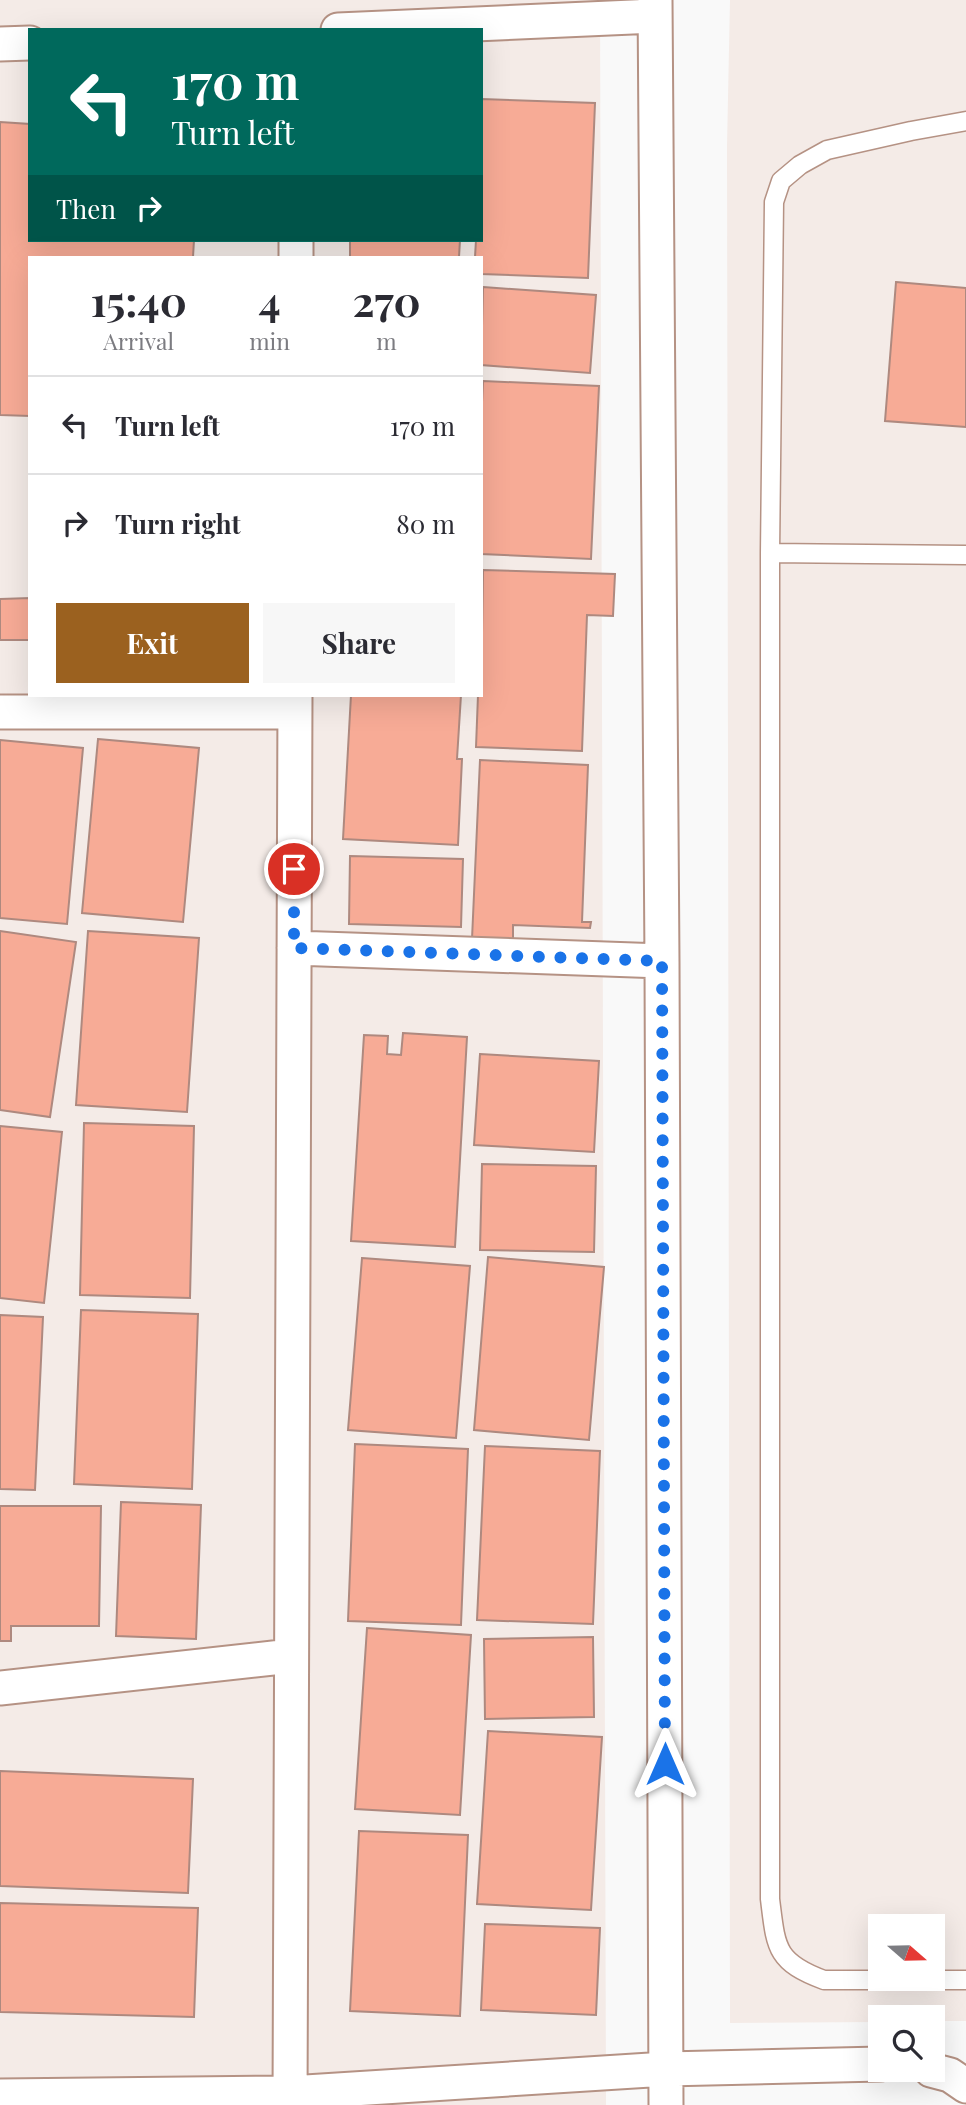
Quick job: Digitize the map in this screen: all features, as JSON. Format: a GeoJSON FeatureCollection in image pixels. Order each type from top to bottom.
{"type":"FeatureCollection","features":[{"type":"Feature","properties":{"kind":"street"},"geometry":{"type":"LineString","coordinates":[[367,28],[655,8],[666,2105]]}},
{"type":"Feature","properties":{"kind":"street"},"geometry":{"type":"LineString","coordinates":[[0,44],[28,43]]}},
{"type":"Feature","properties":{"kind":"street"},"geometry":{"type":"LineString","coordinates":[[0,712],[295,704],[290,2099]]}},
{"type":"Feature","properties":{"kind":"street"},"geometry":{"type":"LineString","coordinates":[[294,948],[662,961]]}},
{"type":"Feature","properties":{"kind":"street"},"geometry":{"type":"LineString","coordinates":[[0,1688],[291,1656]]}},
{"type":"Feature","properties":{"kind":"street"},"geometry":{"type":"LineString","coordinates":[[0,2096],[290,2099],[666,2069],[868,2064]]}},
{"type":"Feature","properties":{"kind":"street"},"geometry":{"type":"LineString","coordinates":[[945,2073],[966,2085]]}},
{"type":"Feature","properties":{"kind":"lane"},"geometry":{"type":"LineString","coordinates":[[966,121],[827,150],[800,165],[781,181],[774,202],[770,553],[770,1899],[774,1935],[783,1957],[802,1972],[824,1980],[966,1980]]}},
{"type":"Feature","properties":{"kind":"lane"},"geometry":{"type":"LineString","coordinates":[[770,553],[966,555]]}},
{"type":"Feature","properties":{"kind":"shaded area"},"geometry":{"type":"Polygon","coordinates":[[[0,0],[600,0],[606,2105],[0,2105],[0,0]]]}},
{"type":"Feature","properties":{"kind":"shaded area"},"geometry":{"type":"Polygon","coordinates":[[[730,0],[966,0],[966,2021],[945,2021],[945,2005],[868,2005],[868,2022],[730,2023],[727,146],[730,0]]]}},
{"type":"Feature","properties":{"kind":"building"},"geometry":{"type":"Polygon","coordinates":[[[483,99],[595,103],[588,278],[483,274],[483,256],[475,256],[476,242],[483,242],[483,99]]]}},
{"type":"Feature","properties":{"kind":"building"},"geometry":{"type":"Polygon","coordinates":[[[0,122],[28,124],[28,242],[194,242],[193,256],[28,256],[28,416],[0,415],[0,122]]]}},
{"type":"Feature","properties":{"kind":"building"},"geometry":{"type":"Polygon","coordinates":[[[350,242],[460,242],[459,256],[350,256],[350,242]]]}},
{"type":"Feature","properties":{"kind":"building"},"geometry":{"type":"Polygon","coordinates":[[[896,282],[966,288],[966,427],[885,421],[896,282]]]}},
{"type":"Feature","properties":{"kind":"building"},"geometry":{"type":"Polygon","coordinates":[[[483,287],[596,295],[590,373],[483,365],[483,287]]]}},
{"type":"Feature","properties":{"kind":"building"},"geometry":{"type":"Polygon","coordinates":[[[483,381],[599,386],[591,559],[483,554],[483,381]]]}},
{"type":"Feature","properties":{"kind":"building"},"geometry":{"type":"Polygon","coordinates":[[[483,570],[615,574],[613,616],[587,615],[582,751],[476,747],[478,697],[483,697],[483,570]]]}},
{"type":"Feature","properties":{"kind":"building"},"geometry":{"type":"Polygon","coordinates":[[[28,598],[28,640],[0,640],[0,599],[28,598]]]}},
{"type":"Feature","properties":{"kind":"building"},"geometry":{"type":"Polygon","coordinates":[[[351,697],[461,697],[457,759],[462,759],[458,845],[343,839],[351,697]]]}},
{"type":"Feature","properties":{"kind":"building"},"geometry":{"type":"Polygon","coordinates":[[[98,739],[199,748],[183,922],[82,913],[98,739]]]}},
{"type":"Feature","properties":{"kind":"building"},"geometry":{"type":"Polygon","coordinates":[[[0,740],[83,748],[67,924],[0,918],[0,740]]]}},
{"type":"Feature","properties":{"kind":"building"},"geometry":{"type":"Polygon","coordinates":[[[480,760],[588,765],[582,922],[591,922],[590,928],[513,925],[513,940],[472,939],[480,760]]]}},
{"type":"Feature","properties":{"kind":"building"},"geometry":{"type":"Polygon","coordinates":[[[350,856],[463,859],[461,927],[349,924],[350,856]]]}},
{"type":"Feature","properties":{"kind":"building"},"geometry":{"type":"Polygon","coordinates":[[[0,931],[76,942],[50,1117],[0,1110],[0,931]]]}},
{"type":"Feature","properties":{"kind":"building"},"geometry":{"type":"Polygon","coordinates":[[[88,931],[199,938],[187,1112],[76,1105],[88,931]]]}},
{"type":"Feature","properties":{"kind":"building"},"geometry":{"type":"Polygon","coordinates":[[[403,1033],[467,1037],[455,1247],[351,1241],[364,1035],[388,1036],[387,1054],[401,1055],[403,1033]]]}},
{"type":"Feature","properties":{"kind":"building"},"geometry":{"type":"Polygon","coordinates":[[[480,1054],[599,1061],[594,1152],[474,1145],[480,1054]]]}},
{"type":"Feature","properties":{"kind":"building"},"geometry":{"type":"Polygon","coordinates":[[[84,1123],[194,1126],[190,1298],[80,1295],[84,1123]]]}},
{"type":"Feature","properties":{"kind":"building"},"geometry":{"type":"Polygon","coordinates":[[[0,1126],[62,1132],[44,1303],[0,1298],[0,1126]]]}},
{"type":"Feature","properties":{"kind":"building"},"geometry":{"type":"Polygon","coordinates":[[[482,1164],[596,1166],[594,1252],[480,1250],[482,1164]]]}},
{"type":"Feature","properties":{"kind":"building"},"geometry":{"type":"Polygon","coordinates":[[[488,1257],[604,1267],[589,1440],[474,1430],[488,1257]]]}},
{"type":"Feature","properties":{"kind":"building"},"geometry":{"type":"Polygon","coordinates":[[[362,1258],[470,1266],[456,1438],[348,1430],[362,1258]]]}},
{"type":"Feature","properties":{"kind":"building"},"geometry":{"type":"Polygon","coordinates":[[[81,1310],[198,1314],[192,1489],[74,1484],[81,1310]]]}},
{"type":"Feature","properties":{"kind":"building"},"geometry":{"type":"Polygon","coordinates":[[[0,1315],[43,1317],[35,1490],[0,1489],[0,1315]]]}},
{"type":"Feature","properties":{"kind":"building"},"geometry":{"type":"Polygon","coordinates":[[[355,1444],[468,1449],[461,1625],[348,1621],[355,1444]]]}},
{"type":"Feature","properties":{"kind":"building"},"geometry":{"type":"Polygon","coordinates":[[[485,1446],[600,1451],[593,1624],[477,1620],[485,1446]]]}},
{"type":"Feature","properties":{"kind":"building"},"geometry":{"type":"Polygon","coordinates":[[[121,1502],[201,1505],[196,1639],[116,1636],[121,1502]]]}},
{"type":"Feature","properties":{"kind":"building"},"geometry":{"type":"Polygon","coordinates":[[[0,1506],[101,1506],[99,1626],[11,1626],[11,1641],[0,1641],[0,1506]]]}},
{"type":"Feature","properties":{"kind":"building"},"geometry":{"type":"Polygon","coordinates":[[[367,1628],[471,1635],[460,1815],[355,1809],[367,1628]]]}},
{"type":"Feature","properties":{"kind":"building"},"geometry":{"type":"Polygon","coordinates":[[[593,1637],[594,1717],[485,1719],[484,1639],[593,1637]]]}},
{"type":"Feature","properties":{"kind":"building"},"geometry":{"type":"Polygon","coordinates":[[[488,1731],[602,1737],[591,1910],[477,1904],[488,1731]]]}},
{"type":"Feature","properties":{"kind":"building"},"geometry":{"type":"Polygon","coordinates":[[[0,1771],[193,1779],[188,1893],[0,1886],[0,1771]]]}},
{"type":"Feature","properties":{"kind":"building"},"geometry":{"type":"Polygon","coordinates":[[[359,1831],[468,1835],[460,2016],[350,2011],[359,1831]]]}},
{"type":"Feature","properties":{"kind":"building"},"geometry":{"type":"Polygon","coordinates":[[[0,1903],[198,1908],[194,2017],[0,2012],[0,1903]]]}},
{"type":"Feature","properties":{"kind":"building"},"geometry":{"type":"Polygon","coordinates":[[[485,1924],[600,1928],[596,2015],[481,2010],[485,1924]]]}},
{"type":"Feature","properties":{"kind":"route"},"geometry":{"type":"LineString","coordinates":[[294,869],[294,948],[662,961],[665,1764]]}}]}
